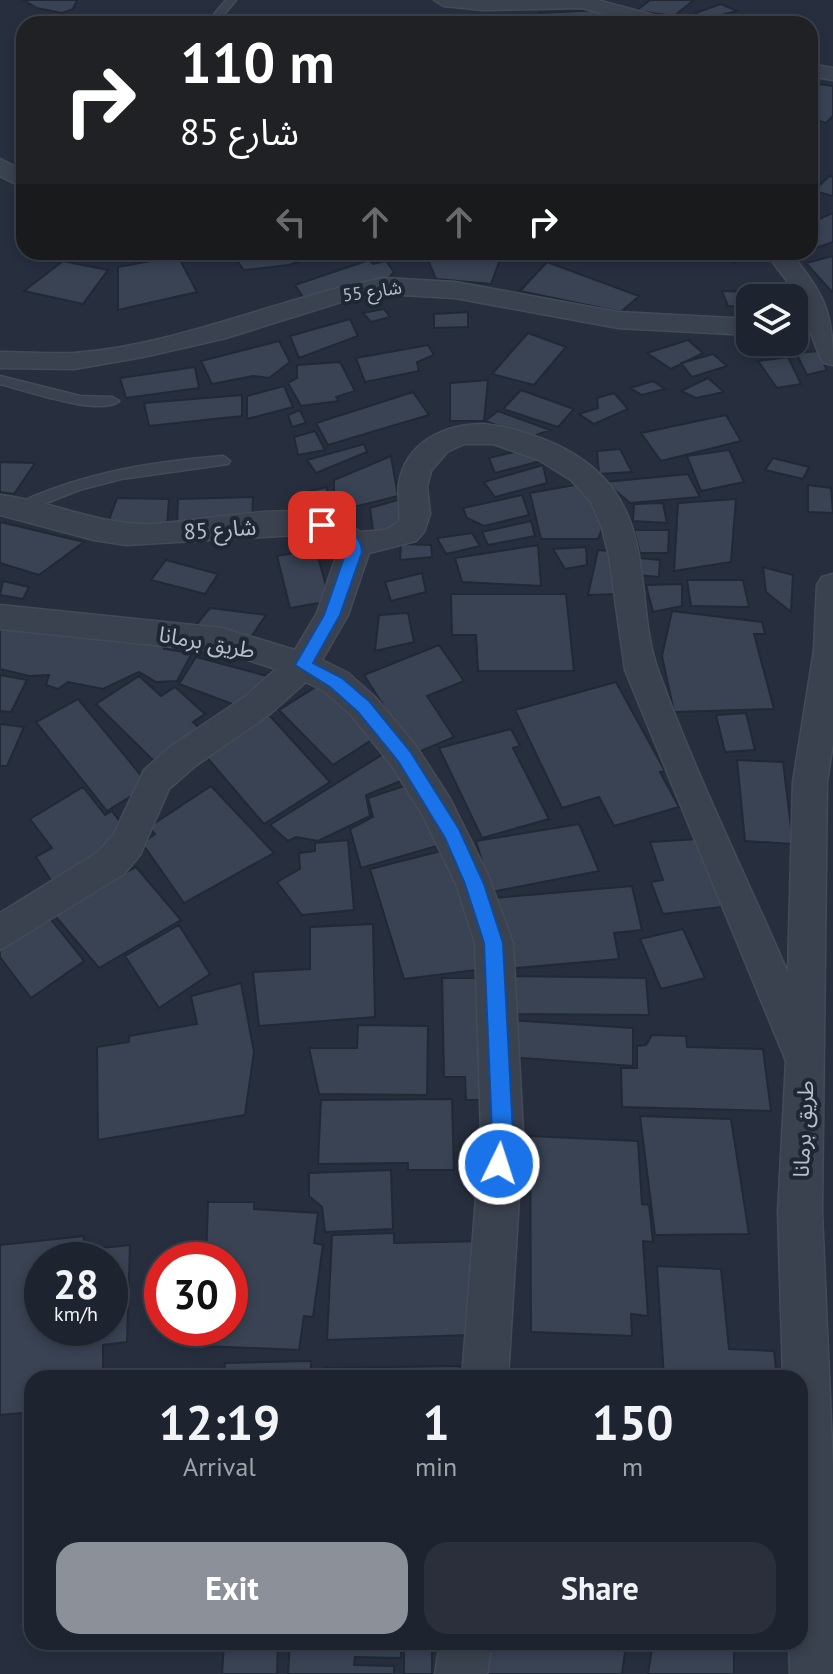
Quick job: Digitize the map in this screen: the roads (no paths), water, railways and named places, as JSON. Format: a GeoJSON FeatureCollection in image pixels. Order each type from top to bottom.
{"type":"FeatureCollection","features":[{"type":"Feature","properties":{"kind":"street"},"geometry":{"type":"LineString","coordinates":[[444,0],[483,4],[582,2],[635,16]]}},
{"type":"Feature","properties":{"kind":"street"},"geometry":{"type":"LineString","coordinates":[[783,260],[806,289],[833,357]]}},
{"type":"Feature","properties":{"kind":"street","name":"شارع 55"},"geometry":{"type":"LineString","coordinates":[[0,360],[74,361],[143,349],[217,332],[340,294],[384,286],[455,290],[618,320],[736,326]]}},
{"type":"Feature","properties":{"kind":"street"},"geometry":{"type":"LineString","coordinates":[[808,329],[824,330]]}},
{"type":"Feature","properties":{"kind":"street"},"geometry":{"type":"LineString","coordinates":[[0,933],[111,863],[127,844],[156,780],[182,757],[258,705],[303,665],[332,615],[353,559],[354,544],[394,542],[409,534],[415,525],[412,479],[431,450],[451,437],[487,433],[559,457],[586,478],[606,503],[621,530],[632,632],[641,670],[806,1063]]}},
{"type":"Feature","properties":{"kind":"street","name":"شارع 85"},"geometry":{"type":"LineString","coordinates":[[12,506],[91,529],[126,534],[312,523],[336,529],[354,544]]}},
{"type":"Feature","properties":{"kind":"street","name":"طريق برمانا"},"geometry":{"type":"LineString","coordinates":[[805,1370],[800,1212],[806,1063],[810,782],[830,650],[833,585]]}},
{"type":"Feature","properties":{"kind":"street","name":"طريق برمانا"},"geometry":{"type":"LineString","coordinates":[[0,617],[222,640],[303,665],[336,682],[364,707],[404,756],[453,834],[494,943],[502,1133],[493,1227],[485,1370]]}},
{"type":"Feature","properties":{"kind":"street","name":"طريق برمانا"},"geometry":{"type":"LineString","coordinates":[[808,1443],[816,1674]]}},
{"type":"Feature","properties":{"kind":"street"},"geometry":{"type":"LineString","coordinates":[[461,1674],[465,1650]]}},
{"type":"Feature","properties":{"kind":"lane"},"geometry":{"type":"LineString","coordinates":[[218,16],[231,0]]}},
{"type":"Feature","properties":{"kind":"lane"},"geometry":{"type":"LineString","coordinates":[[0,380],[80,400],[112,401]]}},
{"type":"Feature","properties":{"kind":"lane"},"geometry":{"type":"LineString","coordinates":[[12,506],[74,484],[138,468],[223,461]]}}]}
